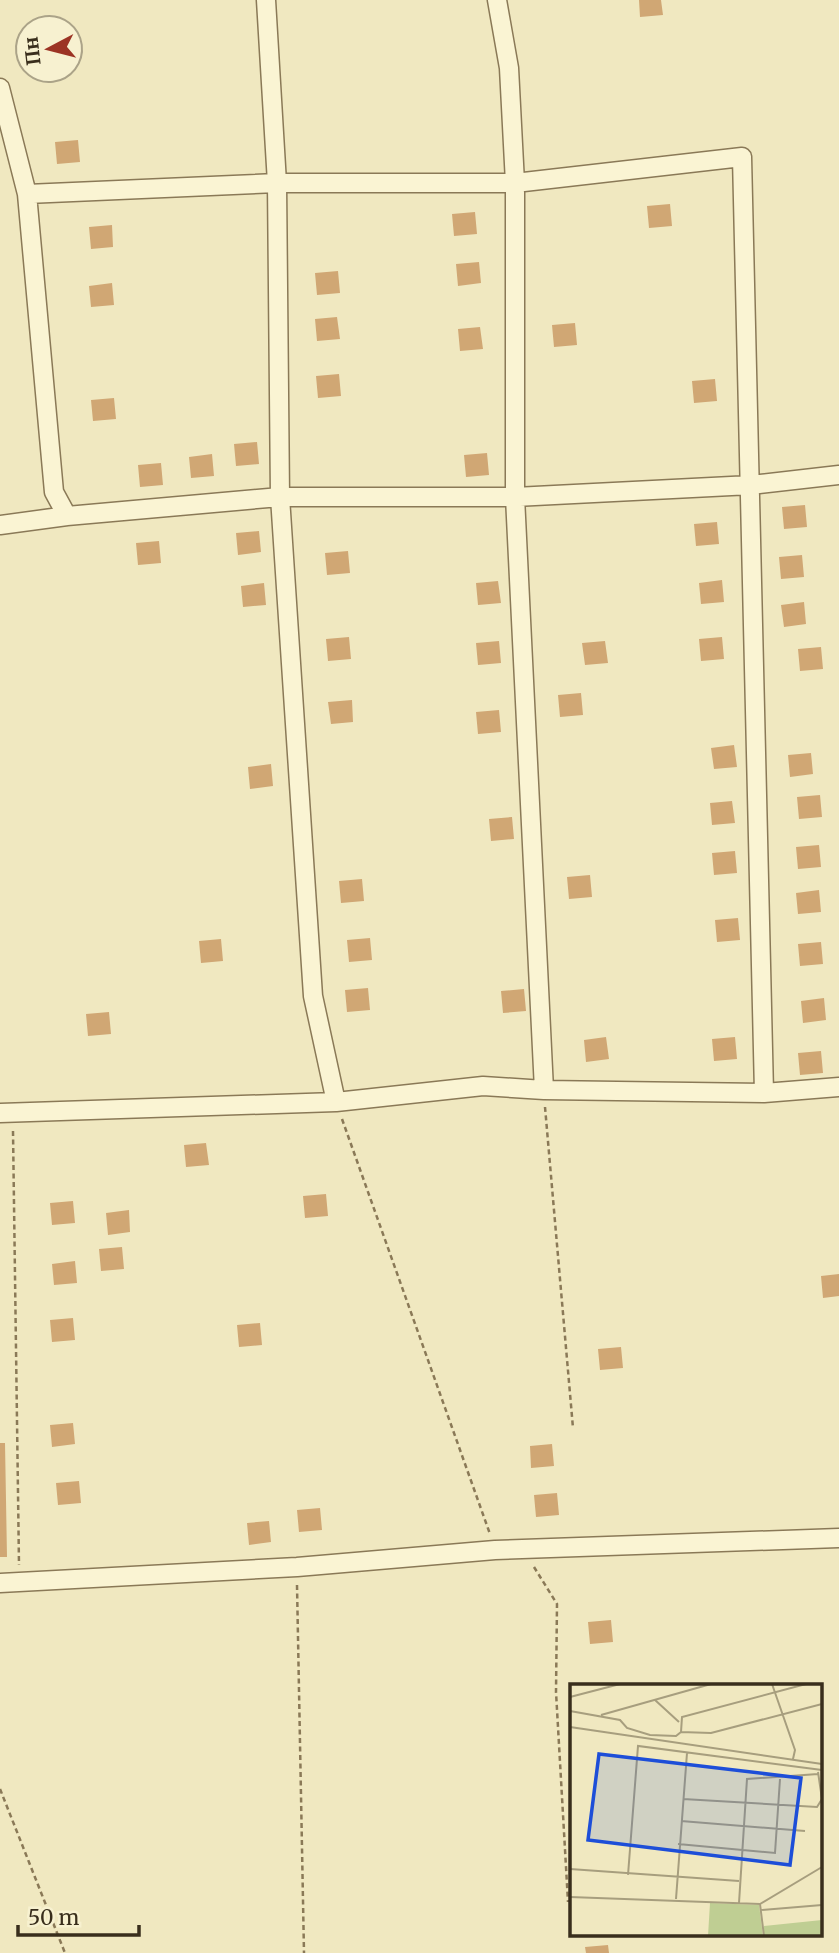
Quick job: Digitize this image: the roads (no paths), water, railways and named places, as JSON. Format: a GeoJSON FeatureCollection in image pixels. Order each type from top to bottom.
{"type":"FeatureCollection","features":[{"type":"Feature","properties":{"kind":"street"},"geometry":{"type":"LineString","coordinates":[[266,0],[277,183],[280,497],[313,996],[336,1102]]}},
{"type":"Feature","properties":{"kind":"street"},"geometry":{"type":"LineString","coordinates":[[497,0],[509,68],[515,183],[515,497],[544,1090]]}},
{"type":"Feature","properties":{"kind":"street"},"geometry":{"type":"LineString","coordinates":[[0,88],[27,194],[54,492],[68,516]]}},
{"type":"Feature","properties":{"kind":"street"},"geometry":{"type":"LineString","coordinates":[[27,194],[277,183],[515,183],[743,157],[764,1093]]}},
{"type":"Feature","properties":{"kind":"street"},"geometry":{"type":"LineString","coordinates":[[0,525],[68,516],[280,497],[515,497],[751,485],[839,475]]}},
{"type":"Feature","properties":{"kind":"street"},"geometry":{"type":"LineString","coordinates":[[6,1112],[336,1102],[484,1087],[764,1093],[839,1087]]}},
{"type":"Feature","properties":{"kind":"street"},"geometry":{"type":"LineString","coordinates":[[0,1583],[297,1567],[495,1550],[839,1538]]}}]}
